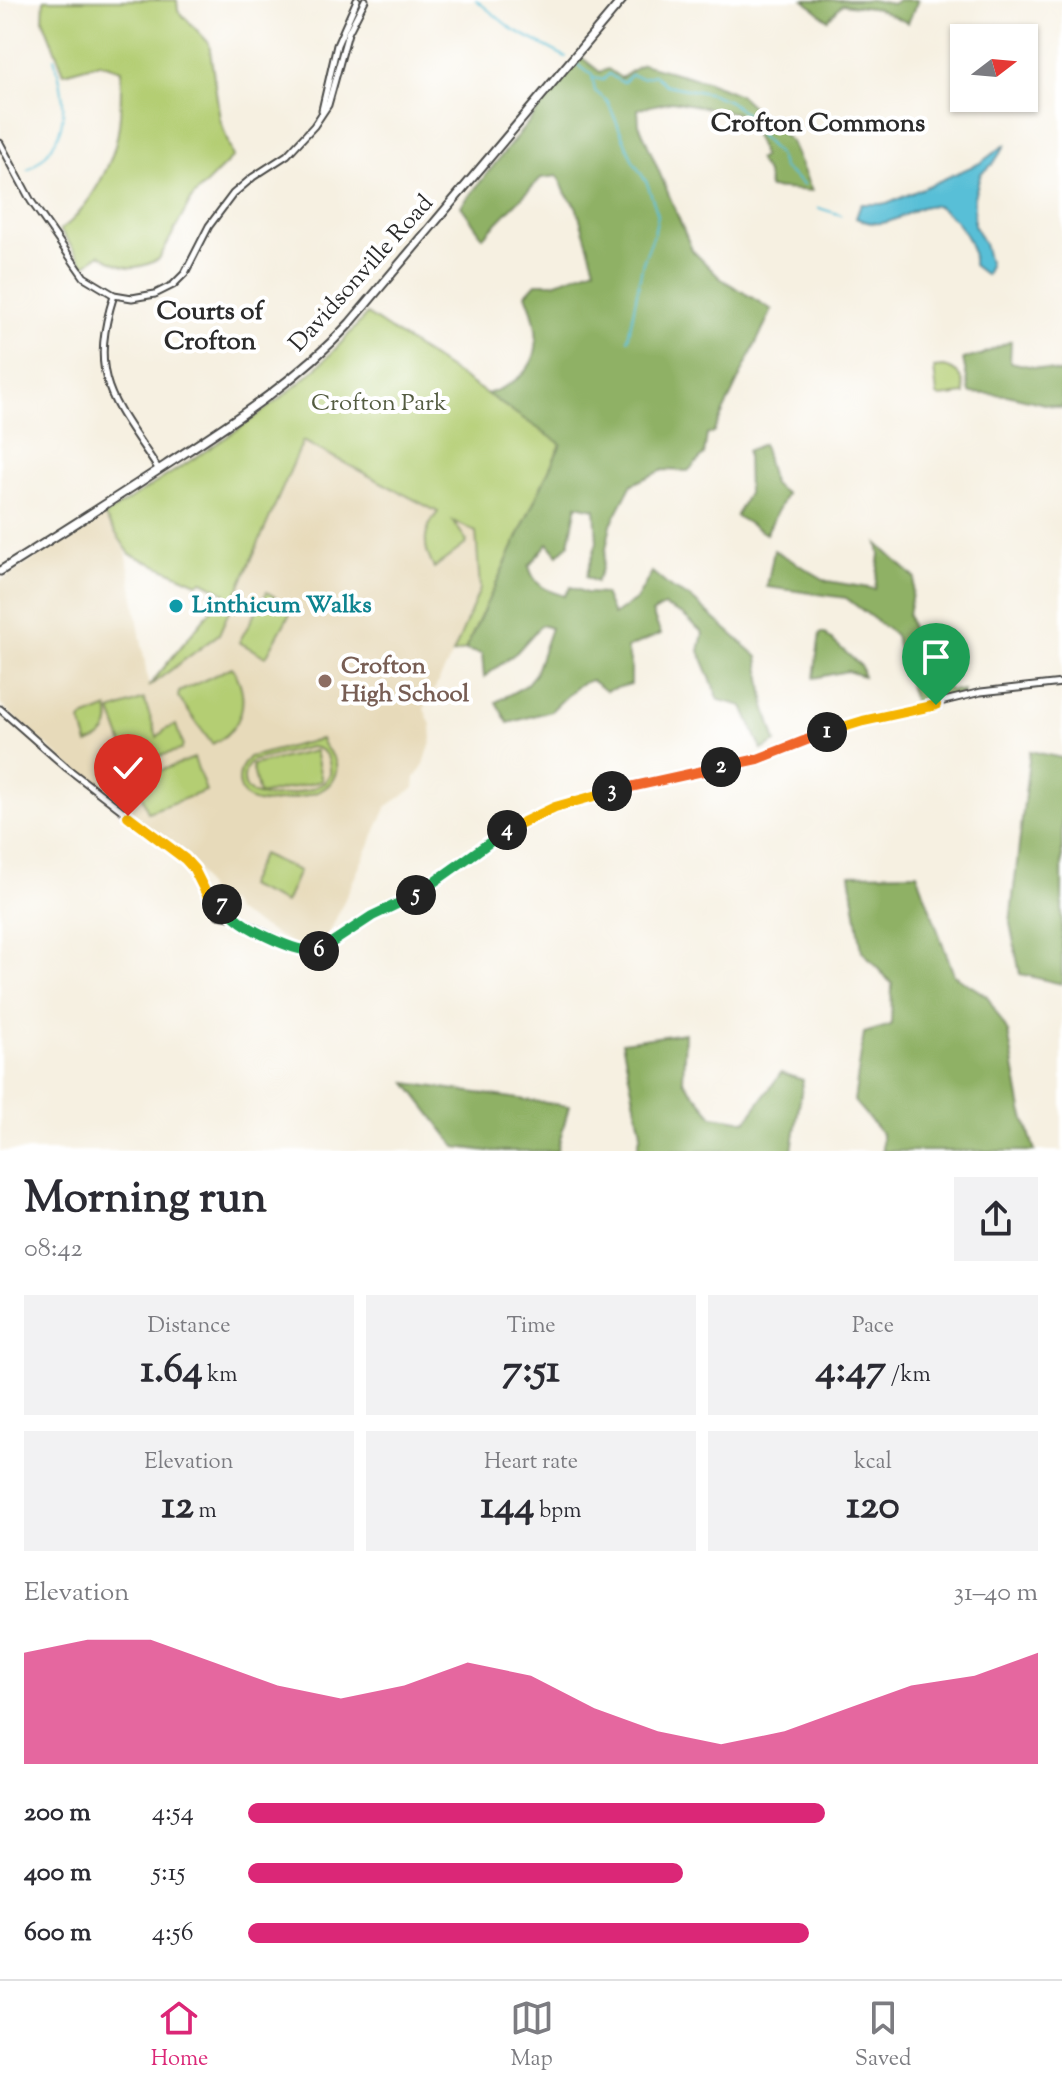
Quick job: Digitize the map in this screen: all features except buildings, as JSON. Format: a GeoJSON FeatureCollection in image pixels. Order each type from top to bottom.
{"type":"FeatureCollection","features":[{"type":"Feature","properties":{"kind":"main road","name":"Davidsonville Road"},"geometry":{"type":"LineString","coordinates":[[0,571],[268,399],[333,342],[622,0]]}},
{"type":"Feature","properties":{"kind":"street"},"geometry":{"type":"LineString","coordinates":[[319,118],[337,45],[357,0]]}},
{"type":"Feature","properties":{"kind":"street"},"geometry":{"type":"LineString","coordinates":[[0,143],[31,201],[90,283],[114,295],[143,297],[164,290],[180,279],[189,267],[209,226],[224,204],[242,185],[294,149],[319,118],[333,91],[348,33],[365,0]]}},
{"type":"Feature","properties":{"kind":"street"},"geometry":{"type":"LineString","coordinates":[[114,295],[101,346],[106,380],[118,408],[159,470]]}},
{"type":"Feature","properties":{"kind":"street"},"geometry":{"type":"LineString","coordinates":[[0,709],[67,768],[185,859],[194,869],[220,916],[237,918],[298,949],[320,951],[372,916],[434,884],[498,835],[555,807],[652,781],[746,763],[863,721],[981,692],[1062,683]]}},
{"type":"Feature","properties":{"kind":"street"},"geometry":{"type":"LineString","coordinates":[[209,899],[221,904],[237,918]]}},
{"type":"Feature","properties":{"kind":"street"},"geometry":{"type":"LineString","coordinates":[[216,911],[221,904]]}},
{"type":"Feature","properties":{"kind":"street"},"geometry":{"type":"LineString","coordinates":[[226,916],[229,910]]}},
{"type":"Feature","properties":{"kind":"shaded area","name":"Crofton High School"},"geometry":{"type":"Polygon","coordinates":[[[303,441],[476,532],[480,589],[453,654],[424,709],[431,725],[432,739],[424,764],[415,778],[414,788],[387,806],[324,945],[314,948],[291,943],[234,911],[230,902],[212,899],[188,857],[69,765],[0,704],[0,581],[104,516],[126,551],[149,687],[219,634],[303,441]]]}},
{"type":"Feature","properties":{"kind":"green space"},"geometry":{"type":"Polygon","coordinates":[[[44,0],[177,0],[178,10],[209,43],[220,119],[233,157],[192,198],[159,259],[150,263],[129,267],[100,254],[85,266],[60,230],[90,198],[108,166],[117,137],[121,70],[100,63],[64,73],[43,19],[44,0]]]}},
{"type":"Feature","properties":{"kind":"green space"},"geometry":{"type":"Polygon","coordinates":[[[804,0],[871,0],[892,4],[898,0],[918,0],[908,23],[877,9],[842,4],[828,20],[804,0]]]}},
{"type":"Feature","properties":{"kind":"green space"},"geometry":{"type":"Polygon","coordinates":[[[581,57],[600,72],[608,69],[621,78],[642,64],[706,81],[740,95],[791,142],[812,191],[769,188],[767,174],[758,160],[763,156],[750,125],[736,113],[672,101],[638,109],[639,124],[692,250],[720,278],[772,310],[713,433],[707,434],[704,455],[688,471],[663,470],[632,484],[611,524],[602,569],[596,582],[586,577],[597,542],[595,509],[577,505],[569,544],[558,555],[548,543],[529,566],[538,583],[558,594],[564,596],[571,587],[586,593],[604,594],[613,615],[636,600],[652,572],[671,588],[691,598],[758,657],[765,706],[776,742],[762,750],[743,706],[719,700],[699,651],[703,633],[683,615],[664,606],[652,613],[661,634],[627,648],[631,684],[606,691],[591,680],[578,685],[551,711],[508,723],[496,702],[525,686],[535,674],[551,628],[541,625],[517,652],[484,677],[482,654],[465,650],[561,444],[487,394],[519,378],[534,356],[536,328],[526,294],[536,283],[554,283],[595,268],[576,206],[566,194],[558,176],[541,178],[483,237],[461,206],[581,57]]]}},
{"type":"Feature","properties":{"kind":"green space","name":"Crofton Park"},"geometry":{"type":"Polygon","coordinates":[[[367,314],[562,444],[465,650],[453,654],[480,589],[476,532],[453,521],[466,544],[434,568],[427,553],[426,539],[429,525],[438,512],[303,441],[219,634],[148,687],[225,593],[203,581],[197,583],[130,554],[104,516],[271,406],[313,371],[367,314]]]}},
{"type":"Feature","properties":{"kind":"green space"},"geometry":{"type":"Polygon","coordinates":[[[1011,341],[1010,362],[1062,373],[1062,408],[1007,395],[970,393],[963,359],[981,355],[1011,341]]]}},
{"type":"Feature","properties":{"kind":"green space"},"geometry":{"type":"Polygon","coordinates":[[[944,367],[960,376],[965,394],[937,395],[934,368],[944,367]]]}},
{"type":"Feature","properties":{"kind":"green space"},"geometry":{"type":"Polygon","coordinates":[[[763,444],[773,484],[786,494],[766,534],[736,516],[748,493],[747,451],[763,444]]]}},
{"type":"Feature","properties":{"kind":"green space"},"geometry":{"type":"Polygon","coordinates":[[[878,544],[915,578],[908,615],[922,666],[950,690],[963,691],[962,694],[915,705],[895,635],[846,598],[767,587],[774,550],[827,581],[875,589],[880,555],[878,544]]]}},
{"type":"Feature","properties":{"kind":"green space"},"geometry":{"type":"Polygon","coordinates":[[[267,592],[293,608],[266,657],[239,642],[267,592]]]}},
{"type":"Feature","properties":{"kind":"green space"},"geometry":{"type":"Polygon","coordinates":[[[820,633],[824,633],[861,666],[863,676],[847,671],[814,678],[820,633]]]}},
{"type":"Feature","properties":{"kind":"green space"},"geometry":{"type":"Polygon","coordinates":[[[232,667],[241,690],[241,711],[231,730],[212,744],[178,697],[179,692],[232,667]]]}},
{"type":"Feature","properties":{"kind":"green space"},"geometry":{"type":"Polygon","coordinates":[[[144,699],[157,737],[176,725],[183,746],[181,750],[130,764],[111,711],[144,699]]]}},
{"type":"Feature","properties":{"kind":"green space"},"geometry":{"type":"Polygon","coordinates":[[[108,708],[110,721],[107,730],[88,744],[81,722],[83,718],[108,708]]]}},
{"type":"Feature","properties":{"kind":"green space"},"geometry":{"type":"Polygon","coordinates":[[[321,739],[334,758],[336,772],[331,783],[320,791],[281,801],[257,802],[244,795],[239,782],[241,769],[249,757],[321,739]],[[315,748],[252,761],[245,772],[245,785],[250,792],[258,795],[282,796],[324,783],[330,774],[329,764],[326,755],[315,748]]]}},
{"type":"Feature","properties":{"kind":"green space"},"geometry":{"type":"Polygon","coordinates":[[[315,751],[322,781],[259,795],[252,765],[315,751]]]}},
{"type":"Feature","properties":{"kind":"green space"},"geometry":{"type":"Polygon","coordinates":[[[1030,751],[1062,758],[1062,984],[1020,974],[1010,923],[1030,751]]]}},
{"type":"Feature","properties":{"kind":"green space"},"geometry":{"type":"Polygon","coordinates":[[[194,758],[206,791],[148,812],[136,780],[194,758]]]}},
{"type":"Feature","properties":{"kind":"green space"},"geometry":{"type":"Polygon","coordinates":[[[262,854],[299,871],[285,903],[247,886],[262,854]]]}},
{"type":"Feature","properties":{"kind":"green space"},"geometry":{"type":"Polygon","coordinates":[[[917,873],[954,975],[987,996],[1008,1032],[1022,1110],[1035,1151],[882,1151],[882,1134],[854,1101],[864,1033],[891,1025],[892,984],[862,951],[850,874],[917,873]]]}},
{"type":"Feature","properties":{"kind":"green space"},"geometry":{"type":"Polygon","coordinates":[[[685,1033],[683,1080],[713,1116],[746,1121],[781,1073],[803,1080],[792,1151],[637,1151],[641,1132],[622,1042],[685,1033]]]}},
{"type":"Feature","properties":{"kind":"green space"},"geometry":{"type":"Polygon","coordinates":[[[407,1083],[569,1106],[557,1151],[488,1151],[456,1147],[407,1083]]]}},
{"type":"Feature","properties":{"kind":"water"},"geometry":{"type":"Polygon","coordinates":[[[1006,144],[993,164],[981,173],[974,197],[974,225],[984,244],[990,266],[986,275],[973,265],[971,248],[963,231],[937,206],[918,208],[881,223],[856,218],[861,204],[887,204],[980,163],[1006,144]]]}},
{"type":"Feature","properties":{"kind":"waterway"},"geometry":{"type":"LineString","coordinates":[[476,0],[512,29],[566,57]]}},
{"type":"Feature","properties":{"kind":"waterway"},"geometry":{"type":"LineString","coordinates":[[28,170],[42,158],[59,133],[63,105],[54,58]]}},
{"type":"Feature","properties":{"kind":"waterway"},"geometry":{"type":"LineString","coordinates":[[577,64],[592,75],[595,91],[608,102],[633,161],[647,183],[658,215],[643,262],[628,339]]}},
{"type":"Feature","properties":{"kind":"waterway"},"geometry":{"type":"LineString","coordinates":[[594,78],[603,80],[609,74],[624,82],[631,75],[642,78],[654,75],[666,85],[712,94],[729,101],[752,119],[760,136],[778,154],[783,168],[804,185]]}},
{"type":"Feature","properties":{"kind":"waterway"},"geometry":{"type":"LineString","coordinates":[[819,208],[841,215]]}},
{"type":"Feature","properties":{"kind":"place","name":"Linthicum Walks"},"geometry":{"type":"Point","coordinates":[176,606]}},
{"type":"Feature","properties":{"kind":"place","name":"Crofton High School"},"geometry":{"type":"Point","coordinates":[325,681]}},
{"type":"Feature","properties":{"kind":"district","name":"Crofton Commons"},"geometry":{"type":"Point","coordinates":[818,124]}},
{"type":"Feature","properties":{"kind":"district","name":"Courts of Crofton"},"geometry":{"type":"Point","coordinates":[210,327]}},
{"type":"Feature","properties":{"kind":"route"},"geometry":{"type":"LineString","coordinates":[[128,816],[185,859],[194,869],[209,899],[226,905],[237,918],[258,930],[298,949],[315,952],[331,945],[372,916],[434,884],[498,835],[546,810],[652,781],[746,763],[863,721],[936,705]]}}]}
